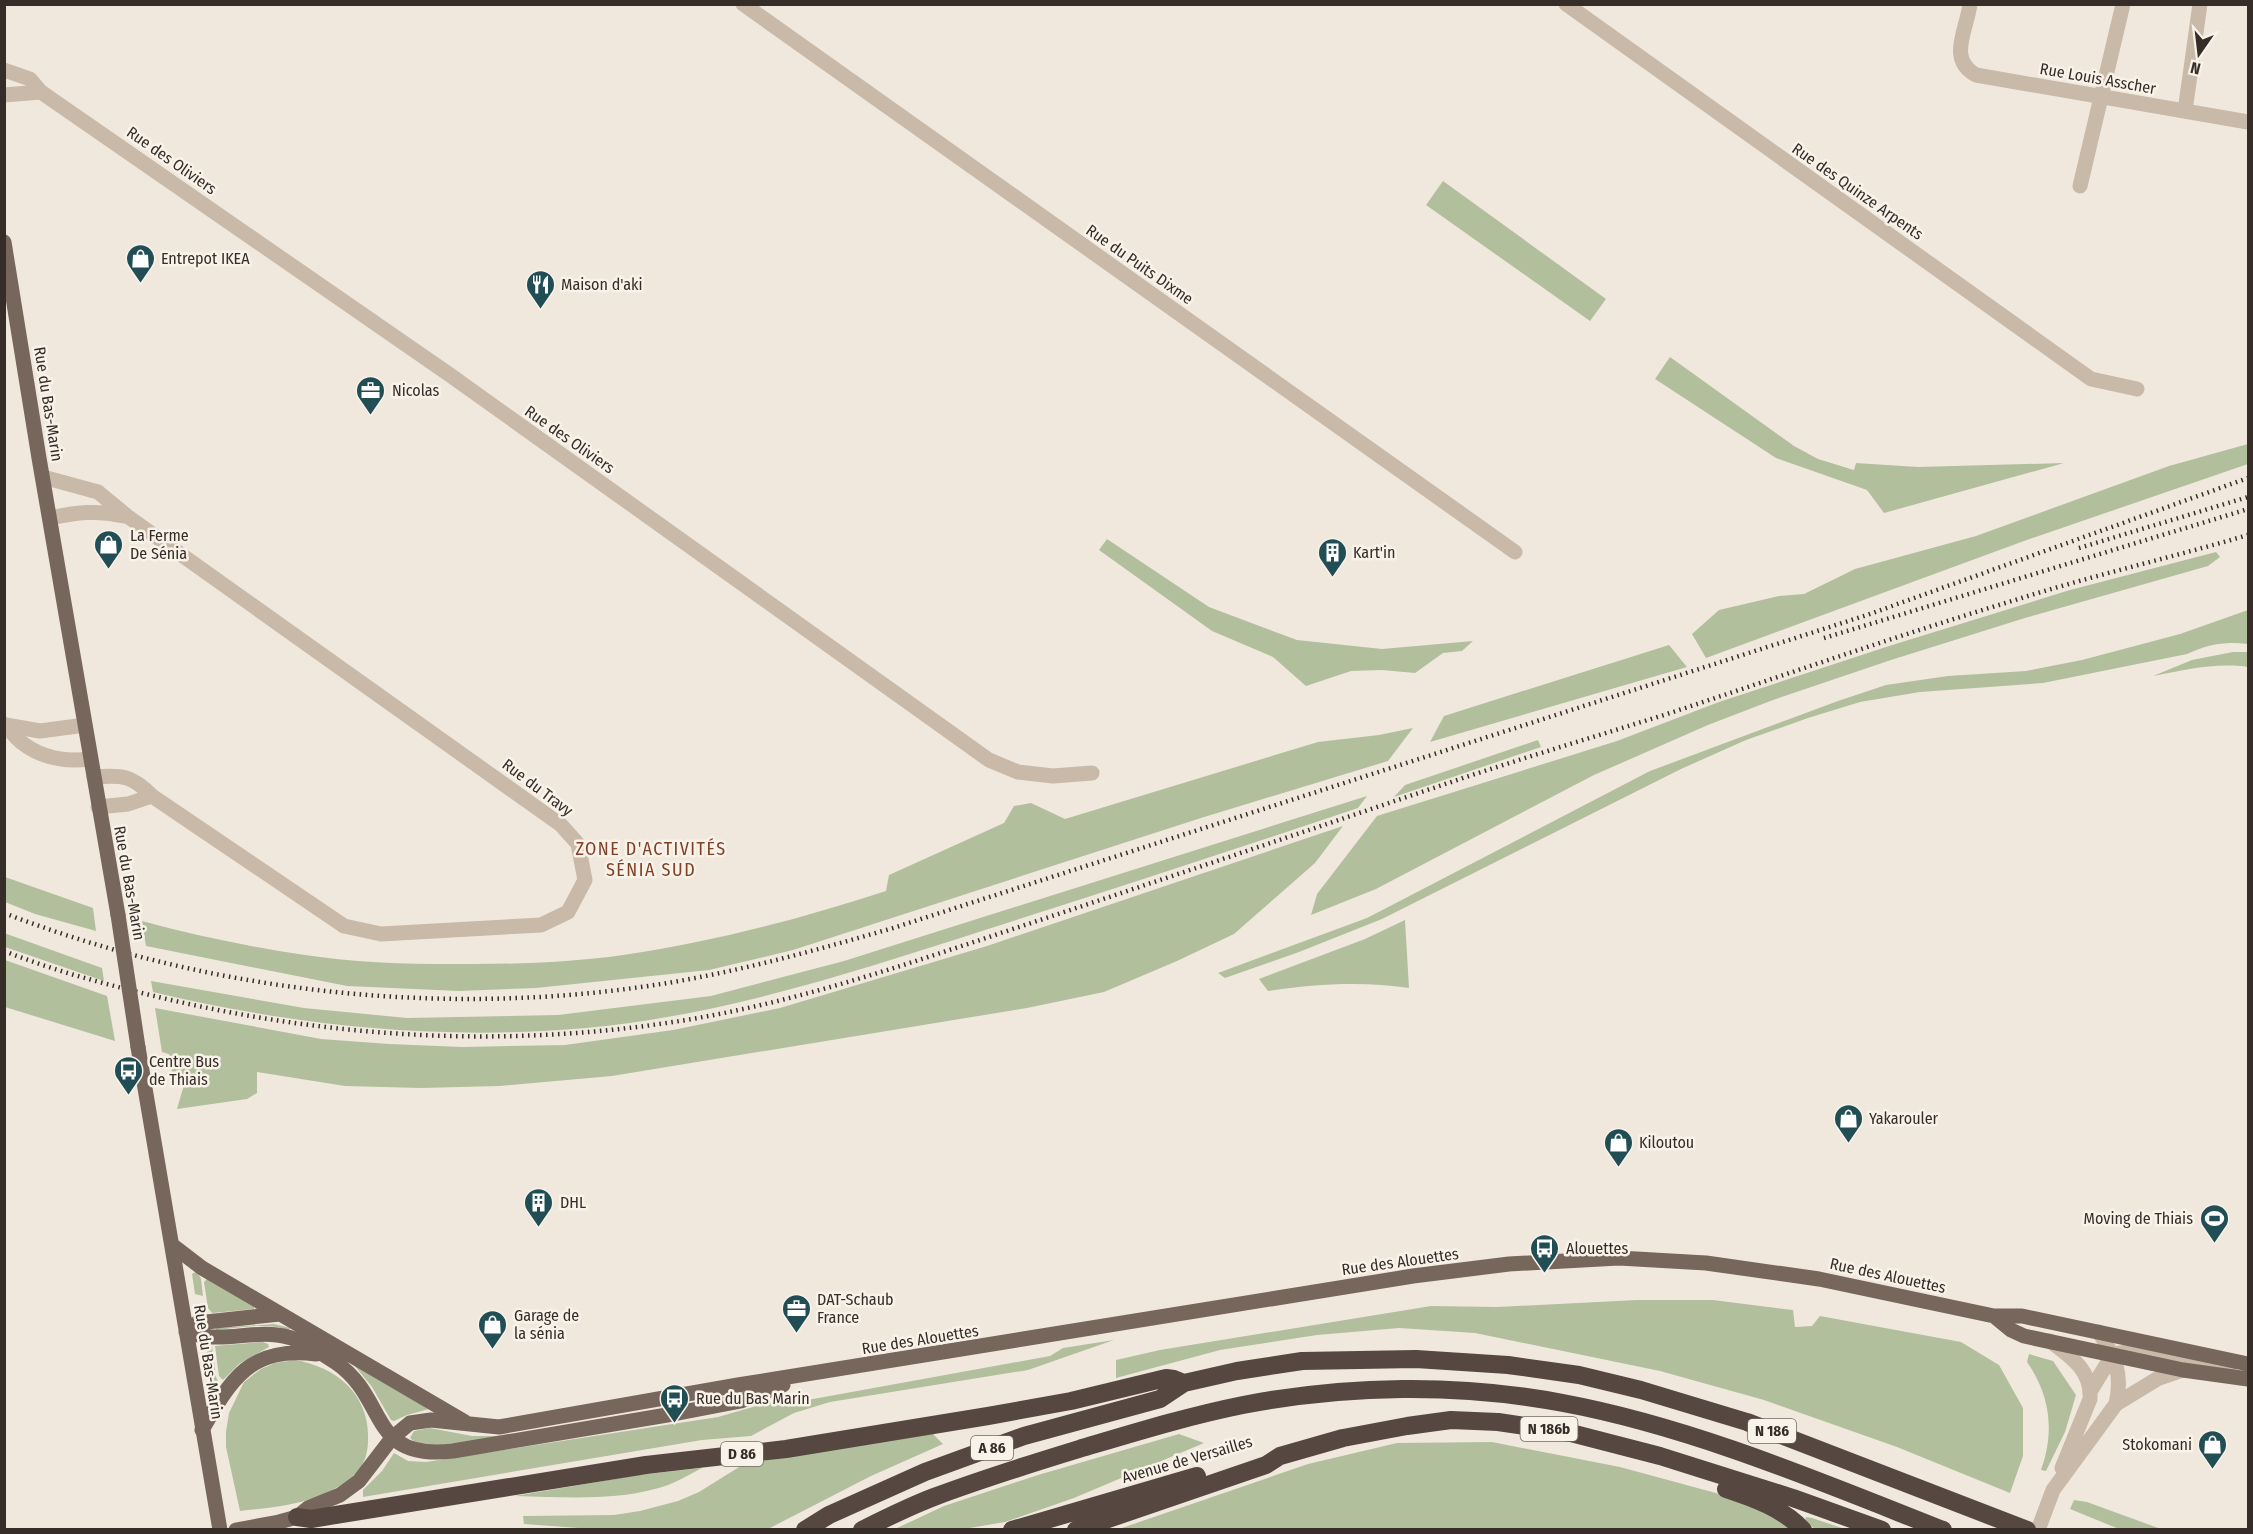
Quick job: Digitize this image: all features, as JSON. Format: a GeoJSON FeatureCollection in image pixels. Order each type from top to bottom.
{"type":"FeatureCollection","features":[{"type":"Feature","properties":{"kind":"highway","name":"A 86"},"geometry":{"type":"LineString","coordinates":[[805,1530],[829,1515],[925,1472],[1024,1436],[1161,1399],[1184,1383],[1237,1371],[1302,1361],[1449,1359],[1508,1365]]}},
{"type":"Feature","properties":{"kind":"highway","name":"N 186"},"geometry":{"type":"LineString","coordinates":[[1508,1365],[1578,1375],[1702,1408],[1817,1448],[2027,1530]]}},
{"type":"Feature","properties":{"kind":"highway","name":"D 86"},"geometry":{"type":"LineString","coordinates":[[297,1517],[311,1519],[646,1465],[786,1449],[1047,1406],[1166,1378],[1184,1383]]}},
{"type":"Feature","properties":{"kind":"highway","name":"A 86"},"geometry":{"type":"LineString","coordinates":[[862,1530],[933,1497],[990,1476],[1113,1439],[1242,1405],[1394,1389],[1499,1394]]}},
{"type":"Feature","properties":{"kind":"highway","name":"N 186"},"geometry":{"type":"LineString","coordinates":[[1499,1394],[1563,1403],[1652,1425],[1807,1476],[1943,1530]]}},
{"type":"Feature","properties":{"kind":"highway","name":"N 186b"},"geometry":{"type":"LineString","coordinates":[[1280,1456],[1343,1438],[1432,1421],[1471,1420],[1528,1425],[1614,1443],[1709,1470],[1882,1530]]}},
{"type":"Feature","properties":{"kind":"highway","name":"Avenue de Versailles"},"geometry":{"type":"LineString","coordinates":[[1012,1530],[1264,1457],[1280,1456]]}},
{"type":"Feature","properties":{"kind":"highway"},"geometry":{"type":"LineString","coordinates":[[1076,1530],[1266,1465],[1280,1456]]}},
{"type":"Feature","properties":{"kind":"highway"},"geometry":{"type":"LineString","coordinates":[[1709,1470],[1720,1485],[1779,1510],[1794,1519],[1803,1530]]}},
{"type":"Feature","properties":{"kind":"main road","name":"Rue du Bas-Marin"},"geometry":{"type":"LineString","coordinates":[[4,242],[220,1530]]}},
{"type":"Feature","properties":{"kind":"main road"},"geometry":{"type":"LineString","coordinates":[[172,1245],[202,1268],[465,1422]]}},
{"type":"Feature","properties":{"kind":"main road","name":"Rue des Alouettes"},"geometry":{"type":"LineString","coordinates":[[812,1375],[1413,1276],[1509,1264],[1619,1258],[1706,1263],[1819,1279],[1994,1316],[2022,1316],[2099,1332],[2248,1369]]}},
{"type":"Feature","properties":{"kind":"main road"},"geometry":{"type":"LineString","coordinates":[[186,1332],[197,1323],[280,1314]]}},
{"type":"Feature","properties":{"kind":"main road","name":"Rue des Alouettes"},"geometry":{"type":"LineString","coordinates":[[1994,1316],[2011,1330],[2024,1336],[2183,1370],[2248,1369]]}},
{"type":"Feature","properties":{"kind":"main road"},"geometry":{"type":"LineString","coordinates":[[186,1332],[212,1337],[279,1335],[296,1340],[337,1364],[359,1384],[392,1437],[403,1446],[416,1451],[438,1453],[741,1401],[812,1375]]}},
{"type":"Feature","properties":{"kind":"main road"},"geometry":{"type":"LineString","coordinates":[[202,1430],[232,1380],[249,1365],[283,1353],[303,1352],[323,1355]]}},
{"type":"Feature","properties":{"kind":"main road"},"geometry":{"type":"LineString","coordinates":[[297,1517],[308,1508],[340,1495],[359,1481],[392,1437],[405,1426],[419,1420],[465,1422],[499,1427],[738,1385],[812,1375]]}},
{"type":"Feature","properties":{"kind":"main road","name":"D 86"},"geometry":{"type":"LineString","coordinates":[[236,1530],[297,1517]]}},
{"type":"Feature","properties":{"kind":"street","name":"Rue du Puits Dixme"},"geometry":{"type":"LineString","coordinates":[[743,4],[1515,552]]}},
{"type":"Feature","properties":{"kind":"street","name":"Rue des Quinze Arpents"},"geometry":{"type":"LineString","coordinates":[[1566,4],[2091,379],[2137,389]]}},
{"type":"Feature","properties":{"kind":"street","name":"Rue Louis Asscher"},"geometry":{"type":"LineString","coordinates":[[1970,4],[1960,47],[1961,59],[1966,69],[1976,75],[2248,122]]}},
{"type":"Feature","properties":{"kind":"street"},"geometry":{"type":"LineString","coordinates":[[2080,186],[2123,4]]}},
{"type":"Feature","properties":{"kind":"street"},"geometry":{"type":"LineString","coordinates":[[2185,111],[2200,4]]}},
{"type":"Feature","properties":{"kind":"street","name":"Rue des Oliviers"},"geometry":{"type":"LineString","coordinates":[[4,70],[22,74],[30,79],[41,92],[450,375],[989,760],[1018,772],[1053,776],[1092,773]]}},
{"type":"Feature","properties":{"kind":"street"},"geometry":{"type":"LineString","coordinates":[[4,95],[41,92]]}},
{"type":"Feature","properties":{"kind":"street","name":"Rue du Travy"},"geometry":{"type":"LineString","coordinates":[[43,477],[98,492],[127,516],[561,825],[578,844],[585,880],[568,912],[541,925],[381,934],[344,926],[152,796],[144,787],[130,778],[94,777]]}},
{"type":"Feature","properties":{"kind":"street","name":"Rue du Travy"},"geometry":{"type":"LineString","coordinates":[[50,518],[82,511],[102,511],[127,516]]}},
{"type":"Feature","properties":{"kind":"street"},"geometry":{"type":"LineString","coordinates":[[5,724],[40,731],[85,725]]}},
{"type":"Feature","properties":{"kind":"street"},"geometry":{"type":"LineString","coordinates":[[5,724],[21,742],[47,755],[64,761],[90,759]]}},
{"type":"Feature","properties":{"kind":"street"},"geometry":{"type":"LineString","coordinates":[[98,807],[128,804],[152,796]]}},
{"type":"Feature","properties":{"kind":"street"},"geometry":{"type":"LineString","coordinates":[[2099,1332],[2113,1354],[2120,1380],[2116,1404]]}},
{"type":"Feature","properties":{"kind":"street"},"geometry":{"type":"LineString","coordinates":[[2050,1341],[2080,1366],[2086,1374],[2091,1390]]}},
{"type":"Feature","properties":{"kind":"street"},"geometry":{"type":"LineString","coordinates":[[2113,1354],[2142,1350],[2209,1364],[2248,1369]]}},
{"type":"Feature","properties":{"kind":"street"},"geometry":{"type":"LineString","coordinates":[[2038,1530],[2090,1398],[2091,1390],[2113,1354]]}},
{"type":"Feature","properties":{"kind":"street"},"geometry":{"type":"LineString","coordinates":[[2053,1490],[2116,1404],[2157,1379],[2183,1370]]}},
{"type":"Feature","properties":{"kind":"green space"},"geometry":{"type":"Polygon","coordinates":[[[1443,181],[1606,299],[1590,321],[1426,205],[1443,181]]]}},
{"type":"Feature","properties":{"kind":"green space"},"geometry":{"type":"Polygon","coordinates":[[[1670,357],[1794,446],[1818,459],[1854,470],[1856,463],[1918,467],[2064,463],[1884,513],[1867,490],[1776,458],[1655,379],[1670,357]]]}},
{"type":"Feature","properties":{"kind":"green space"},"geometry":{"type":"Polygon","coordinates":[[[2248,444],[2248,464],[2024,541],[1706,658],[1692,634],[1719,610],[1779,596],[1804,594],[1855,569],[1976,536],[2169,466],[2248,444]]]}},
{"type":"Feature","properties":{"kind":"green space"},"geometry":{"type":"Polygon","coordinates":[[[1107,539],[1209,607],[1297,640],[1382,649],[1473,641],[1462,651],[1443,653],[1415,673],[1382,670],[1351,671],[1306,686],[1273,657],[1212,631],[1099,550],[1107,539]]]}},
{"type":"Feature","properties":{"kind":"green space"},"geometry":{"type":"Polygon","coordinates":[[[2216,552],[2220,557],[2208,566],[2025,618],[1891,660],[1773,700],[1708,725],[1594,775],[1376,889],[1311,915],[1317,894],[1377,816],[1617,741],[1719,702],[1889,646],[2070,590],[2216,552]]]}},
{"type":"Feature","properties":{"kind":"green space"},"geometry":{"type":"Polygon","coordinates":[[[2248,610],[2248,644],[2217,644],[2187,654],[2043,683],[1920,692],[1860,702],[1808,718],[1746,740],[1681,769],[1382,919],[1225,978],[1218,973],[1367,918],[1650,771],[1838,701],[1886,685],[1948,676],[2026,671],[2082,660],[2180,634],[2248,610]]]}},
{"type":"Feature","properties":{"kind":"green space"},"geometry":{"type":"Polygon","coordinates":[[[1669,645],[1687,667],[1430,742],[1444,716],[1669,645]]]}},
{"type":"Feature","properties":{"kind":"green space"},"geometry":{"type":"Polygon","coordinates":[[[2233,652],[2248,652],[2248,667],[2213,666],[2153,676],[2192,660],[2233,652]]]}},
{"type":"Feature","properties":{"kind":"green space"},"geometry":{"type":"Polygon","coordinates":[[[1413,728],[1388,761],[1201,818],[793,950],[709,970],[536,988],[459,991],[347,986],[146,946],[142,921],[275,950],[377,962],[530,963],[657,950],[756,929],[886,891],[889,875],[1004,823],[1014,806],[1031,803],[1065,819],[1318,742],[1379,735],[1413,728]]]}},
{"type":"Feature","properties":{"kind":"green space"},"geometry":{"type":"Polygon","coordinates":[[[1538,740],[1541,747],[1394,797],[1405,785],[1538,740]]]}},
{"type":"Feature","properties":{"kind":"green space"},"geometry":{"type":"Polygon","coordinates":[[[1367,796],[1358,808],[887,961],[788,990],[637,1022],[531,1032],[477,1033],[368,1028],[260,1014],[206,1004],[153,992],[151,981],[304,1008],[407,1018],[558,1015],[711,996],[844,961],[1367,796]]]}},
{"type":"Feature","properties":{"kind":"green space"},"geometry":{"type":"Polygon","coordinates":[[[1343,826],[1315,863],[1234,934],[1104,992],[1027,1008],[612,1076],[500,1086],[421,1088],[345,1086],[257,1072],[257,1093],[247,1099],[177,1109],[186,1078],[173,1079],[169,1054],[162,1052],[155,1008],[321,1039],[389,1044],[463,1047],[565,1045],[673,1030],[780,1008],[987,946],[1343,826]]]}},
{"type":"Feature","properties":{"kind":"green space"},"geometry":{"type":"Polygon","coordinates":[[[5,877],[93,908],[96,931],[35,914],[5,902],[5,877]]]}},
{"type":"Feature","properties":{"kind":"green space"},"geometry":{"type":"Polygon","coordinates":[[[1405,920],[1409,988],[1338,984],[1268,991],[1259,979],[1365,939],[1405,920]]]}},
{"type":"Feature","properties":{"kind":"green space"},"geometry":{"type":"Polygon","coordinates":[[[4,933],[102,968],[104,981],[5,947],[4,933]]]}},
{"type":"Feature","properties":{"kind":"green space"},"geometry":{"type":"Polygon","coordinates":[[[5,960],[107,996],[115,1041],[5,1007],[5,960]]]}},
{"type":"Feature","properties":{"kind":"green space"},"geometry":{"type":"Polygon","coordinates":[[[197,1271],[201,1279],[203,1296],[195,1294],[192,1274],[197,1271]]]}},
{"type":"Feature","properties":{"kind":"green space"},"geometry":{"type":"Polygon","coordinates":[[[207,1279],[254,1309],[212,1313],[208,1308],[204,1282],[207,1279]]]}},
{"type":"Feature","properties":{"kind":"green space"},"geometry":{"type":"Polygon","coordinates":[[[1637,1300],[1713,1300],[1793,1310],[1795,1327],[1812,1326],[1820,1316],[1961,1342],[1999,1365],[2023,1408],[2023,1456],[2010,1493],[1897,1447],[1764,1400],[1660,1371],[1475,1333],[1399,1328],[1317,1335],[1220,1350],[1116,1378],[1116,1360],[1160,1350],[1431,1306],[1497,1307],[1637,1300]]]}},
{"type":"Feature","properties":{"kind":"green space"},"geometry":{"type":"Polygon","coordinates":[[[274,1324],[290,1328],[289,1330],[262,1326],[216,1330],[216,1328],[274,1324]]]}},
{"type":"Feature","properties":{"kind":"green space"},"geometry":{"type":"Polygon","coordinates":[[[1114,1340],[1028,1370],[830,1402],[794,1413],[751,1436],[702,1440],[363,1497],[363,1490],[382,1471],[394,1453],[408,1461],[426,1462],[718,1417],[788,1397],[791,1403],[1050,1356],[1063,1348],[1114,1340]]]}},
{"type":"Feature","properties":{"kind":"green space"},"geometry":{"type":"Polygon","coordinates":[[[263,1342],[269,1347],[239,1364],[223,1380],[219,1376],[215,1346],[263,1342]]]}},
{"type":"Feature","properties":{"kind":"green space"},"geometry":{"type":"Polygon","coordinates":[[[212,1346],[218,1381],[211,1388],[205,1354],[212,1346]]]}},
{"type":"Feature","properties":{"kind":"green space"},"geometry":{"type":"Polygon","coordinates":[[[2029,1354],[2053,1361],[2076,1395],[2065,1432],[2046,1471],[2041,1470],[2048,1441],[2048,1414],[2041,1387],[2027,1362],[2029,1354]]]}},
{"type":"Feature","properties":{"kind":"green space"},"geometry":{"type":"Polygon","coordinates":[[[295,1360],[324,1369],[348,1386],[357,1397],[367,1424],[368,1444],[365,1458],[362,1466],[344,1483],[316,1497],[271,1508],[240,1511],[226,1447],[229,1413],[244,1382],[261,1369],[275,1363],[295,1360]]]}},
{"type":"Feature","properties":{"kind":"green space"},"geometry":{"type":"Polygon","coordinates":[[[354,1365],[429,1409],[391,1420],[372,1387],[354,1365]]]}},
{"type":"Feature","properties":{"kind":"green space"},"geometry":{"type":"Polygon","coordinates":[[[430,1428],[472,1436],[496,1436],[496,1439],[438,1446],[427,1445],[410,1438],[414,1431],[430,1428]]]}},
{"type":"Feature","properties":{"kind":"green space"},"geometry":{"type":"Polygon","coordinates":[[[931,1432],[943,1444],[871,1476],[768,1529],[592,1529],[524,1524],[523,1516],[614,1515],[640,1511],[678,1501],[699,1492],[744,1464],[931,1432]]]}},
{"type":"Feature","properties":{"kind":"green space"},"geometry":{"type":"Polygon","coordinates":[[[1179,1434],[1204,1443],[1074,1498],[1005,1522],[964,1529],[895,1529],[944,1506],[1038,1475],[1179,1434]]]}},
{"type":"Feature","properties":{"kind":"green space"},"geometry":{"type":"Polygon","coordinates":[[[1492,1442],[1620,1467],[1749,1502],[1793,1530],[1116,1530],[1308,1464],[1397,1443],[1492,1442]]]}},
{"type":"Feature","properties":{"kind":"green space"},"geometry":{"type":"Polygon","coordinates":[[[702,1468],[667,1485],[638,1493],[585,1497],[515,1496],[638,1475],[702,1468]]]}},
{"type":"Feature","properties":{"kind":"green space"},"geometry":{"type":"Polygon","coordinates":[[[2074,1500],[2087,1502],[2161,1529],[2119,1529],[2070,1509],[2074,1500]]]}},
{"type":"Feature","properties":{"kind":"green space"},"geometry":{"type":"Polygon","coordinates":[[[1806,1517],[1845,1529],[1815,1529],[1805,1521],[1806,1517]]]}},
{"type":"Feature","properties":{"kind":"railway"},"geometry":{"type":"LineString","coordinates":[[4,913],[80,940],[158,961],[238,978],[318,990],[399,997],[480,999],[561,996],[641,987],[705,976],[799,954],[893,928],[1867,615],[2248,478]]}},
{"type":"Feature","properties":{"kind":"railway"},"geometry":{"type":"LineString","coordinates":[[2079,548],[2248,497]]}},
{"type":"Feature","properties":{"kind":"railway"},"geometry":{"type":"LineString","coordinates":[[1824,638],[2248,509]]}},
{"type":"Feature","properties":{"kind":"railway"},"geometry":{"type":"LineString","coordinates":[[4,951],[77,976],[150,995],[280,1021],[345,1029],[410,1034],[541,1035],[607,1030],[718,1014],[849,982],[1466,777],[1667,714],[1925,628],[2071,583],[2248,535]]}},
{"type":"Feature","properties":{"kind":"place","name":"Entrepot IKEA"},"geometry":{"type":"Point","coordinates":[140,284]}},
{"type":"Feature","properties":{"kind":"place","name":"Maison d'aki"},"geometry":{"type":"Point","coordinates":[540,310]}},
{"type":"Feature","properties":{"kind":"place","name":"Nicolas"},"geometry":{"type":"Point","coordinates":[371,416]}},
{"type":"Feature","properties":{"kind":"place","name":"La Ferme De Sénia"},"geometry":{"type":"Point","coordinates":[109,570]}},
{"type":"Feature","properties":{"kind":"place","name":"Kart'in"},"geometry":{"type":"Point","coordinates":[1332,578]}},
{"type":"Feature","properties":{"kind":"place","name":"Centre Bus de Thiais"},"geometry":{"type":"Point","coordinates":[128,1096]}},
{"type":"Feature","properties":{"kind":"place","name":"Yakarouler"},"geometry":{"type":"Point","coordinates":[1848,1144]}},
{"type":"Feature","properties":{"kind":"place","name":"Kiloutou"},"geometry":{"type":"Point","coordinates":[1618,1168]}},
{"type":"Feature","properties":{"kind":"place","name":"DHL"},"geometry":{"type":"Point","coordinates":[539,1228]}},
{"type":"Feature","properties":{"kind":"place","name":"Moving de Thiais"},"geometry":{"type":"Point","coordinates":[2214,1244]}},
{"type":"Feature","properties":{"kind":"place","name":"Alouettes"},"geometry":{"type":"Point","coordinates":[1545,1274]}},
{"type":"Feature","properties":{"kind":"place","name":"DAT-Schaub France"},"geometry":{"type":"Point","coordinates":[796,1334]}},
{"type":"Feature","properties":{"kind":"place","name":"Garage de la sénia"},"geometry":{"type":"Point","coordinates":[493,1350]}},
{"type":"Feature","properties":{"kind":"place","name":"Rue du Bas Marin"},"geometry":{"type":"Point","coordinates":[675,1424]}},
{"type":"Feature","properties":{"kind":"place","name":"Stokomani"},"geometry":{"type":"Point","coordinates":[2213,1470]}},
{"type":"Feature","properties":{"kind":"district","name":"ZONE D'ACTIVITÉS SÉNIA SUD"},"geometry":{"type":"Point","coordinates":[651,859]}}]}
